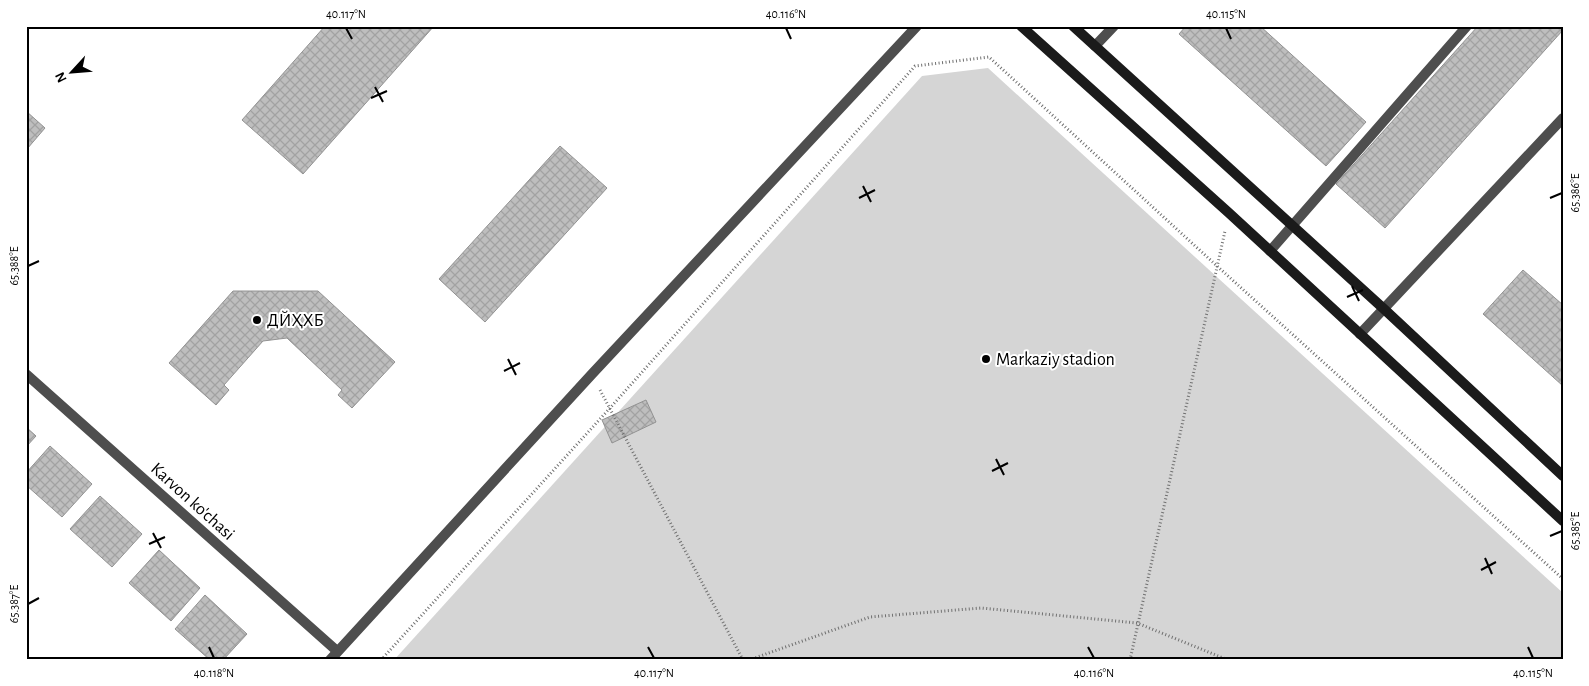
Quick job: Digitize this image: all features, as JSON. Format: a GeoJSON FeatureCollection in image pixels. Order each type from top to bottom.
{"type":"FeatureCollection","features":[{"type":"Feature","properties":{"kind":"street"},"geometry":{"type":"LineString","coordinates":[[330,660],[592,374],[916,26]]}},
{"type":"Feature","properties":{"kind":"street"},"geometry":{"type":"LineString","coordinates":[[1021,26],[1229,213],[1563,521]]}},
{"type":"Feature","properties":{"kind":"street"},"geometry":{"type":"LineString","coordinates":[[1073,26],[1384,309],[1563,476]]}},
{"type":"Feature","properties":{"kind":"street"},"geometry":{"type":"LineString","coordinates":[[1095,46],[1114,26]]}},
{"type":"Feature","properties":{"kind":"street"},"geometry":{"type":"LineString","coordinates":[[1270,251],[1467,26]]}},
{"type":"Feature","properties":{"kind":"street"},"geometry":{"type":"LineString","coordinates":[[1360,334],[1563,118]]}},
{"type":"Feature","properties":{"kind":"street","name":"Karvon ko'chasi"},"geometry":{"type":"LineString","coordinates":[[26,374],[337,651]]}},
{"type":"Feature","properties":{"kind":"path"},"geometry":{"type":"LineString","coordinates":[[381,660],[610,408],[915,66],[989,57],[1563,579]]}},
{"type":"Feature","properties":{"kind":"path"},"geometry":{"type":"LineString","coordinates":[[1130,660],[1229,213]]}},
{"type":"Feature","properties":{"kind":"path"},"geometry":{"type":"LineString","coordinates":[[592,374],[743,660]]}},
{"type":"Feature","properties":{"kind":"path"},"geometry":{"type":"LineString","coordinates":[[749,660],[870,617],[981,608],[1137,623],[1228,660]]}},
{"type":"Feature","properties":{"kind":"shaded area","name":"Markaziy stadion"},"geometry":{"type":"Polygon","coordinates":[[[988,68],[1563,593],[1563,660],[394,660],[922,76],[988,68]]]}},
{"type":"Feature","properties":{"kind":"building"},"geometry":{"type":"Polygon","coordinates":[[[325,26],[434,26],[303,174],[242,120],[325,26]]]}},
{"type":"Feature","properties":{"kind":"building"},"geometry":{"type":"Polygon","coordinates":[[[1186,26],[1260,26],[1366,122],[1326,166],[1179,34],[1186,26]]]}},
{"type":"Feature","properties":{"kind":"building"},"geometry":{"type":"Polygon","coordinates":[[[1478,26],[1563,26],[1563,30],[1385,228],[1336,184],[1478,26]]]}},
{"type":"Feature","properties":{"kind":"building"},"geometry":{"type":"Polygon","coordinates":[[[26,111],[45,128],[27,149],[26,148],[26,111]]]}},
{"type":"Feature","properties":{"kind":"building"},"geometry":{"type":"Polygon","coordinates":[[[560,146],[607,188],[485,322],[439,279],[560,146]]]}},
{"type":"Feature","properties":{"kind":"building"},"geometry":{"type":"Polygon","coordinates":[[[1523,270],[1563,305],[1563,386],[1483,314],[1523,270]]]}},
{"type":"Feature","properties":{"kind":"building"},"geometry":{"type":"Polygon","coordinates":[[[233,291],[318,291],[395,362],[352,408],[338,395],[342,390],[287,338],[263,341],[224,385],[229,390],[216,405],[169,363],[233,291]]]}},
{"type":"Feature","properties":{"kind":"building"},"geometry":{"type":"Polygon","coordinates":[[[646,400],[656,422],[612,443],[602,420],[646,400]]]}},
{"type":"Feature","properties":{"kind":"building"},"geometry":{"type":"Polygon","coordinates":[[[26,427],[36,436],[26,447],[26,427]]]}},
{"type":"Feature","properties":{"kind":"building"},"geometry":{"type":"Polygon","coordinates":[[[50,446],[92,484],[62,517],[26,485],[26,473],[50,446]]]}},
{"type":"Feature","properties":{"kind":"building"},"geometry":{"type":"Polygon","coordinates":[[[100,496],[142,534],[112,567],[70,529],[100,496]]]}},
{"type":"Feature","properties":{"kind":"building"},"geometry":{"type":"Polygon","coordinates":[[[159,550],[200,588],[171,621],[129,583],[159,550]]]}},
{"type":"Feature","properties":{"kind":"building"},"geometry":{"type":"Polygon","coordinates":[[[205,595],[247,634],[223,660],[210,660],[175,629],[205,595]]]}},
{"type":"Feature","properties":{"kind":"place","name":"ДЙҲХБ"},"geometry":{"type":"Point","coordinates":[257,320]}},
{"type":"Feature","properties":{"kind":"place","name":"Markaziy stadion"},"geometry":{"type":"Point","coordinates":[986,359]}}]}
